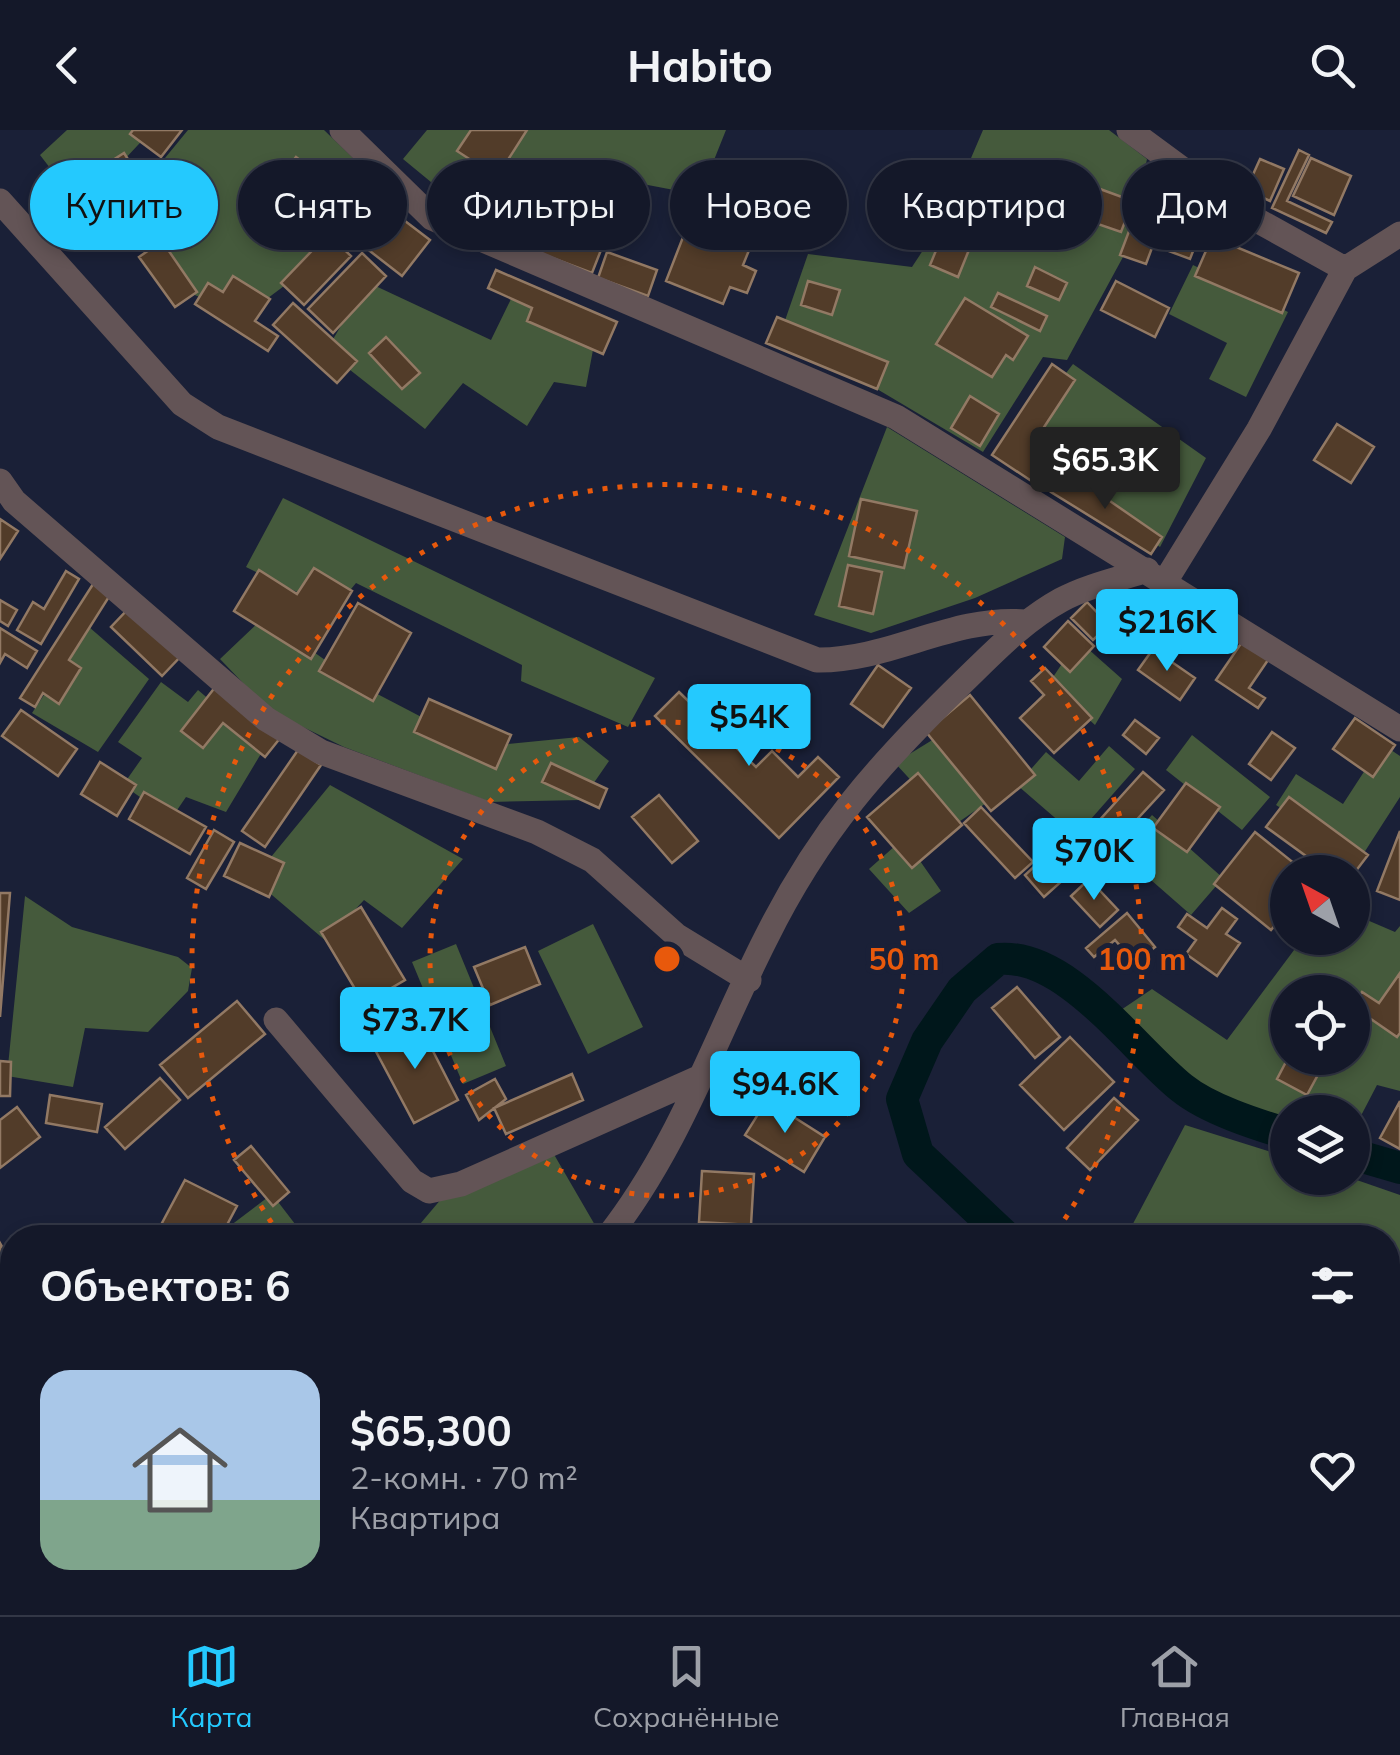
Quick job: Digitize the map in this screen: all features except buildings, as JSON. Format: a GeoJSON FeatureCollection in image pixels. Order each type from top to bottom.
{"type":"FeatureCollection","features":[{"type":"Feature","properties":{"kind":"lane"},"geometry":{"type":"LineString","coordinates":[[342,130],[432,218],[896,417],[1400,729]]}},
{"type":"Feature","properties":{"kind":"lane"},"geometry":{"type":"LineString","coordinates":[[1129,130],[1235,208],[1346,268]]}},
{"type":"Feature","properties":{"kind":"lane"},"geometry":{"type":"LineString","coordinates":[[0,201],[182,404],[218,426],[817,660],[842,660],[975,623],[1025,622]]}},
{"type":"Feature","properties":{"kind":"lane"},"geometry":{"type":"LineString","coordinates":[[617,1225],[664,1158],[799,873],[838,814],[921,723],[1025,622],[1064,598],[1156,575],[1259,428],[1346,268],[1400,234]]}},
{"type":"Feature","properties":{"kind":"lane"},"geometry":{"type":"LineString","coordinates":[[0,480],[28,514],[266,718],[320,752],[537,832],[592,860],[678,936],[748,980]]}},
{"type":"Feature","properties":{"kind":"lane"},"geometry":{"type":"LineString","coordinates":[[276,1020],[412,1181],[429,1191],[461,1184],[703,1076]]}},
{"type":"Feature","properties":{"kind":"green space"},"geometry":{"type":"Polygon","coordinates":[[[67,130],[152,130],[124,160],[44,160],[40,155],[67,130]]]}},
{"type":"Feature","properties":{"kind":"green space"},"geometry":{"type":"Polygon","coordinates":[[[188,130],[324,130],[353,158],[238,160],[238,250],[320,250],[320,259],[244,316],[183,290],[161,250],[218,250],[218,160],[163,160],[188,130]]]}},
{"type":"Feature","properties":{"kind":"green space"},"geometry":{"type":"Polygon","coordinates":[[[427,130],[726,130],[714,160],[670,160],[670,189],[650,185],[650,160],[427,160],[427,179],[403,159],[427,130]]]}},
{"type":"Feature","properties":{"kind":"green space"},"geometry":{"type":"Polygon","coordinates":[[[983,130],[1109,130],[1147,159],[1122,160],[1122,250],[1127,250],[1067,360],[1043,357],[983,452],[781,332],[808,254],[912,267],[923,250],[1102,250],[1102,160],[970,160],[983,130]]]}},
{"type":"Feature","properties":{"kind":"green space"},"geometry":{"type":"Polygon","coordinates":[[[1193,265],[1288,312],[1246,397],[1209,379],[1227,343],[1169,314],[1193,265]]]}},
{"type":"Feature","properties":{"kind":"green space"},"geometry":{"type":"Polygon","coordinates":[[[367,282],[491,340],[511,299],[596,334],[586,387],[554,382],[527,426],[463,383],[425,429],[326,351],[367,282]]]}},
{"type":"Feature","properties":{"kind":"green space"},"geometry":{"type":"Polygon","coordinates":[[[1073,364],[1206,458],[1160,547],[1010,446],[1073,364]]]}},
{"type":"Feature","properties":{"kind":"green space"},"geometry":{"type":"Polygon","coordinates":[[[887,427],[1065,537],[1062,559],[975,598],[871,633],[814,615],[887,427]]]}},
{"type":"Feature","properties":{"kind":"green space"},"geometry":{"type":"Polygon","coordinates":[[[283,498],[655,678],[628,727],[521,681],[522,665],[356,583],[334,610],[246,567],[283,498]]]}},
{"type":"Feature","properties":{"kind":"green space"},"geometry":{"type":"Polygon","coordinates":[[[264,617],[362,686],[479,747],[579,737],[609,761],[582,800],[490,802],[344,747],[270,711],[220,659],[264,617]]]}},
{"type":"Feature","properties":{"kind":"green space"},"geometry":{"type":"Polygon","coordinates":[[[89,627],[149,679],[98,752],[32,713],[89,627]]]}},
{"type":"Feature","properties":{"kind":"green space"},"geometry":{"type":"Polygon","coordinates":[[[1078,640],[1122,679],[1095,725],[1049,683],[1078,640]]]}},
{"type":"Feature","properties":{"kind":"green space"},"geometry":{"type":"Polygon","coordinates":[[[161,682],[188,702],[198,690],[265,747],[226,812],[186,797],[171,819],[123,785],[142,758],[118,742],[161,682]]]}},
{"type":"Feature","properties":{"kind":"green space"},"geometry":{"type":"Polygon","coordinates":[[[942,734],[992,799],[953,826],[895,763],[942,734]]]}},
{"type":"Feature","properties":{"kind":"green space"},"geometry":{"type":"Polygon","coordinates":[[[1192,735],[1270,797],[1242,830],[1166,770],[1192,735]]]}},
{"type":"Feature","properties":{"kind":"green space"},"geometry":{"type":"Polygon","coordinates":[[[1382,744],[1400,756],[1400,797],[1363,855],[1354,855],[1276,805],[1296,774],[1343,804],[1382,744]]]}},
{"type":"Feature","properties":{"kind":"green space"},"geometry":{"type":"Polygon","coordinates":[[[1109,746],[1135,769],[1076,836],[1017,785],[1046,752],[1079,781],[1109,746]]]}},
{"type":"Feature","properties":{"kind":"green space"},"geometry":{"type":"Polygon","coordinates":[[[330,785],[463,859],[402,928],[364,900],[326,941],[253,879],[330,785]]]}},
{"type":"Feature","properties":{"kind":"green space"},"geometry":{"type":"Polygon","coordinates":[[[1152,815],[1223,878],[1191,915],[1119,852],[1152,815]]]}},
{"type":"Feature","properties":{"kind":"green space"},"geometry":{"type":"Polygon","coordinates":[[[904,838],[941,891],[909,913],[869,869],[904,838]]]}},
{"type":"Feature","properties":{"kind":"green space"},"geometry":{"type":"Polygon","coordinates":[[[25,896],[72,927],[178,957],[192,968],[188,991],[148,1032],[85,1028],[73,1087],[7,1076],[25,896]]]}},
{"type":"Feature","properties":{"kind":"green space"},"geometry":{"type":"Polygon","coordinates":[[[1370,921],[1395,932],[1400,926],[1400,1091],[1377,1085],[1370,1098],[1370,1095],[1270,1095],[1270,1117],[1191,1083],[1115,1014],[1152,989],[1227,1040],[1270,982],[1270,1075],[1370,1075],[1370,975],[1275,975],[1290,955],[1370,955],[1370,921]]]}},
{"type":"Feature","properties":{"kind":"green space"},"geometry":{"type":"Polygon","coordinates":[[[593,924],[643,1027],[588,1054],[538,951],[593,924]]]}},
{"type":"Feature","properties":{"kind":"green space"},"geometry":{"type":"Polygon","coordinates":[[[456,944],[506,1066],[463,1084],[412,962],[456,944]]]}},
{"type":"Feature","properties":{"kind":"green space"},"geometry":{"type":"Polygon","coordinates":[[[1185,1125],[1270,1152],[1270,1195],[1370,1195],[1370,1185],[1400,1195],[1400,1225],[1132,1225],[1185,1125]]]}},
{"type":"Feature","properties":{"kind":"green space"},"geometry":{"type":"Polygon","coordinates":[[[552,1151],[595,1225],[419,1225],[442,1198],[552,1151]]]}},
{"type":"Feature","properties":{"kind":"green space"},"geometry":{"type":"Polygon","coordinates":[[[272,1194],[296,1225],[231,1225],[272,1194]]]}},
{"type":"Feature","properties":{"kind":"waterway"},"geometry":{"type":"LineString","coordinates":[[993,1225],[918,1154],[902,1099],[927,1041],[962,990],[998,959],[1023,961],[1049,971],[1097,1006],[1193,1096],[1270,1128]]}},
{"type":"Feature","properties":{"kind":"waterway"},"geometry":{"type":"LineString","coordinates":[[1370,1159],[1400,1168]]}}]}
